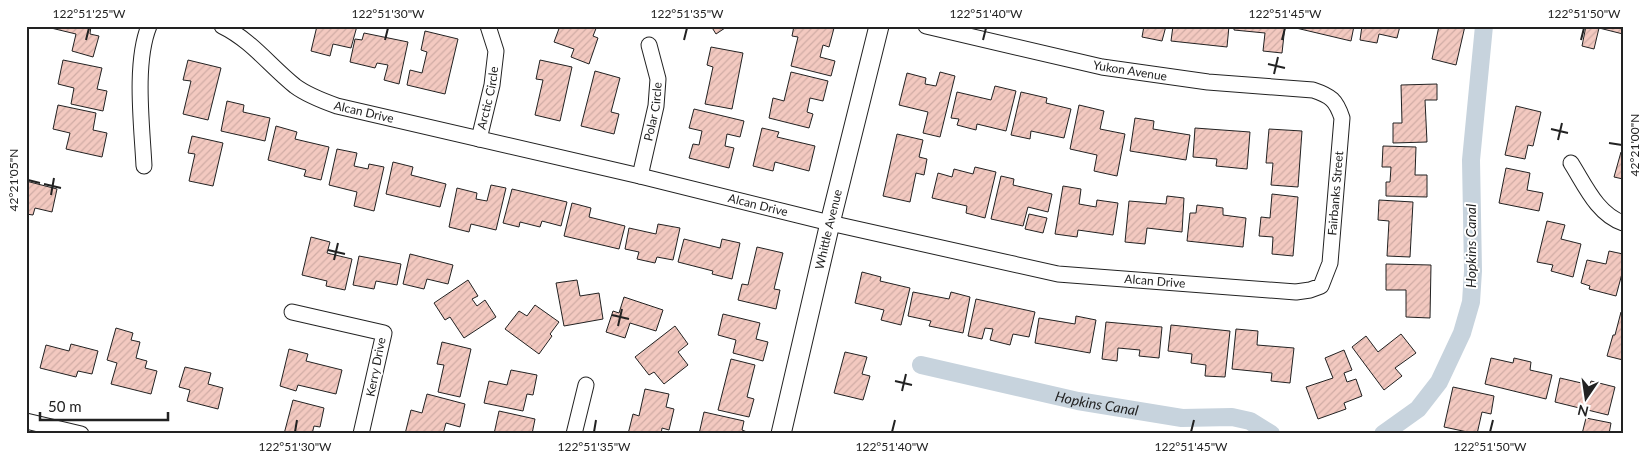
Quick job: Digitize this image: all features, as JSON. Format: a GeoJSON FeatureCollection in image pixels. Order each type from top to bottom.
{"type":"FeatureCollection","features":[{"type":"Feature","properties":{"kind":"street"},"geometry":{"type":"LineString","coordinates":[[144,166],[141,85],[143,46],[149,26]]}},
{"type":"Feature","properties":{"kind":"street","name":"Alcan Drive"},"geometry":{"type":"LineString","coordinates":[[222,26],[250,44],[296,87],[338,106],[640,176],[830,223],[1058,274],[1296,292],[1321,286]]}},
{"type":"Feature","properties":{"kind":"street","name":"Arctic Circle"},"geometry":{"type":"LineString","coordinates":[[479,139],[492,85],[496,51],[488,26]]}},
{"type":"Feature","properties":{"kind":"street","name":"Whittle Avenue"},"geometry":{"type":"LineString","coordinates":[[781,434],[830,223],[879,26]]}},
{"type":"Feature","properties":{"kind":"street","name":"Yukon Avenue"},"geometry":{"type":"LineString","coordinates":[[926,26],[1102,67],[1208,82],[1313,90],[1335,101]]}},
{"type":"Feature","properties":{"kind":"street","name":"Polar Circle"},"geometry":{"type":"LineString","coordinates":[[640,176],[656,106],[658,79],[649,45]]}},
{"type":"Feature","properties":{"kind":"street","name":"Fairbanks Street"},"geometry":{"type":"LineString","coordinates":[[1321,286],[1327,275],[1330,263],[1342,118],[1335,101]]}},
{"type":"Feature","properties":{"kind":"street"},"geometry":{"type":"LineString","coordinates":[[1571,163],[1600,208],[1609,217],[1623,223]]}},
{"type":"Feature","properties":{"kind":"street","name":"Kerry Drive"},"geometry":{"type":"LineString","coordinates":[[292,312],[384,333],[361,434]]}},
{"type":"Feature","properties":{"kind":"street"},"geometry":{"type":"LineString","coordinates":[[574,434],[586,385]]}},
{"type":"Feature","properties":{"kind":"street"},"geometry":{"type":"LineString","coordinates":[[26,421],[81,434]]}},
{"type":"Feature","properties":{"kind":"building"},"geometry":{"type":"Polygon","coordinates":[[[52,26],[91,26],[90,34],[99,36],[93,57],[72,51],[76,34],[51,28],[52,26]]]}},
{"type":"Feature","properties":{"kind":"building"},"geometry":{"type":"Polygon","coordinates":[[[317,26],[357,26],[351,48],[333,44],[330,56],[311,51],[317,26]]]}},
{"type":"Feature","properties":{"kind":"building"},"geometry":{"type":"Polygon","coordinates":[[[560,26],[597,26],[593,36],[598,38],[589,64],[571,57],[574,49],[554,42],[560,26]]]}},
{"type":"Feature","properties":{"kind":"building"},"geometry":{"type":"Polygon","coordinates":[[[711,26],[728,26],[716,34],[711,26]]]}},
{"type":"Feature","properties":{"kind":"building"},"geometry":{"type":"Polygon","coordinates":[[[794,26],[827,26],[834,28],[829,47],[823,45],[820,57],[835,61],[831,76],[791,66],[798,37],[792,36],[794,26]]]}},
{"type":"Feature","properties":{"kind":"building"},"geometry":{"type":"Polygon","coordinates":[[[1144,26],[1166,26],[1162,41],[1142,37],[1144,26]]]}},
{"type":"Feature","properties":{"kind":"building"},"geometry":{"type":"Polygon","coordinates":[[[1173,26],[1229,26],[1227,47],[1171,41],[1173,26]]]}},
{"type":"Feature","properties":{"kind":"building"},"geometry":{"type":"Polygon","coordinates":[[[1234,26],[1285,26],[1282,53],[1263,51],[1265,33],[1234,30],[1234,26]]]}},
{"type":"Feature","properties":{"kind":"building"},"geometry":{"type":"Polygon","coordinates":[[[1296,26],[1354,26],[1351,41],[1296,28],[1296,26]]]}},
{"type":"Feature","properties":{"kind":"building"},"geometry":{"type":"Polygon","coordinates":[[[1362,26],[1400,26],[1397,38],[1379,34],[1377,43],[1360,40],[1362,26]]]}},
{"type":"Feature","properties":{"kind":"building"},"geometry":{"type":"Polygon","coordinates":[[[1439,26],[1465,26],[1456,65],[1432,59],[1439,26]]]}},
{"type":"Feature","properties":{"kind":"building"},"geometry":{"type":"Polygon","coordinates":[[[1586,26],[1623,26],[1623,34],[1599,28],[1594,49],[1582,46],[1586,26]]]}},
{"type":"Feature","properties":{"kind":"building"},"geometry":{"type":"Polygon","coordinates":[[[425,31],[458,39],[445,94],[407,85],[410,70],[422,73],[427,52],[421,50],[425,31]]]}},
{"type":"Feature","properties":{"kind":"building"},"geometry":{"type":"Polygon","coordinates":[[[364,33],[408,42],[399,84],[384,80],[388,65],[377,63],[375,68],[350,62],[355,39],[362,40],[364,33]]]}},
{"type":"Feature","properties":{"kind":"building"},"geometry":{"type":"Polygon","coordinates":[[[711,47],[743,53],[732,109],[705,104],[713,67],[707,65],[711,47]]]}},
{"type":"Feature","properties":{"kind":"building"},"geometry":{"type":"Polygon","coordinates":[[[63,60],[102,68],[97,89],[107,91],[103,111],[71,104],[74,88],[58,84],[63,60]]]}},
{"type":"Feature","properties":{"kind":"building"},"geometry":{"type":"Polygon","coordinates":[[[188,60],[221,68],[208,120],[183,114],[191,81],[183,80],[188,60]]]}},
{"type":"Feature","properties":{"kind":"building"},"geometry":{"type":"Polygon","coordinates":[[[540,60],[572,67],[560,121],[535,115],[543,80],[536,79],[540,60]]]}},
{"type":"Feature","properties":{"kind":"building"},"geometry":{"type":"Polygon","coordinates":[[[595,71],[620,78],[611,112],[619,114],[614,134],[581,126],[595,71]]]}},
{"type":"Feature","properties":{"kind":"building"},"geometry":{"type":"Polygon","coordinates":[[[791,72],[828,81],[823,101],[810,98],[807,112],[813,114],[809,128],[769,118],[773,98],[784,101],[791,72]]]}},
{"type":"Feature","properties":{"kind":"building"},"geometry":{"type":"Polygon","coordinates":[[[940,72],[955,76],[940,137],[923,133],[928,112],[899,105],[907,73],[926,78],[925,84],[936,86],[940,72]]]}},
{"type":"Feature","properties":{"kind":"building"},"geometry":{"type":"Polygon","coordinates":[[[1437,84],[1437,100],[1425,100],[1427,142],[1393,143],[1393,123],[1402,123],[1401,85],[1437,84]]]}},
{"type":"Feature","properties":{"kind":"building"},"geometry":{"type":"Polygon","coordinates":[[[995,86],[1016,91],[1006,131],[977,124],[976,130],[957,125],[959,119],[951,118],[957,92],[991,100],[995,86]]]}},
{"type":"Feature","properties":{"kind":"building"},"geometry":{"type":"Polygon","coordinates":[[[1021,92],[1047,98],[1046,103],[1071,109],[1064,138],[1031,131],[1030,139],[1011,135],[1021,92]]]}},
{"type":"Feature","properties":{"kind":"building"},"geometry":{"type":"Polygon","coordinates":[[[227,101],[244,105],[243,112],[270,118],[265,141],[221,131],[227,101]]]}},
{"type":"Feature","properties":{"kind":"building"},"geometry":{"type":"Polygon","coordinates":[[[58,105],[96,113],[93,130],[107,133],[102,157],[66,149],[70,133],[53,129],[58,105]]]}},
{"type":"Feature","properties":{"kind":"building"},"geometry":{"type":"Polygon","coordinates":[[[1079,105],[1104,111],[1100,129],[1125,134],[1117,176],[1094,171],[1097,155],[1070,149],[1079,105]]]}},
{"type":"Feature","properties":{"kind":"building"},"geometry":{"type":"Polygon","coordinates":[[[1516,106],[1541,112],[1533,146],[1528,145],[1525,159],[1505,155],[1516,106]]]}},
{"type":"Feature","properties":{"kind":"building"},"geometry":{"type":"Polygon","coordinates":[[[694,109],[744,121],[740,137],[727,134],[725,146],[734,148],[729,168],[689,158],[693,144],[699,145],[702,131],[689,128],[694,109]]]}},
{"type":"Feature","properties":{"kind":"building"},"geometry":{"type":"Polygon","coordinates":[[[1135,118],[1154,121],[1153,129],[1190,135],[1186,160],[1130,151],[1135,118]]]}},
{"type":"Feature","properties":{"kind":"building"},"geometry":{"type":"Polygon","coordinates":[[[276,126],[297,132],[295,139],[329,147],[321,180],[304,176],[306,170],[268,160],[276,126]]]}},
{"type":"Feature","properties":{"kind":"building"},"geometry":{"type":"Polygon","coordinates":[[[762,128],[779,132],[777,137],[815,146],[809,171],[775,162],[773,171],[753,166],[762,128]]]}},
{"type":"Feature","properties":{"kind":"building"},"geometry":{"type":"Polygon","coordinates":[[[1195,128],[1250,132],[1247,169],[1216,166],[1217,159],[1193,157],[1195,128]]]}},
{"type":"Feature","properties":{"kind":"building"},"geometry":{"type":"Polygon","coordinates":[[[1269,129],[1302,131],[1298,187],[1271,185],[1273,163],[1266,163],[1269,129]]]}},
{"type":"Feature","properties":{"kind":"building"},"geometry":{"type":"Polygon","coordinates":[[[897,134],[923,140],[919,157],[927,159],[924,175],[916,173],[910,202],[883,196],[897,134]]]}},
{"type":"Feature","properties":{"kind":"building"},"geometry":{"type":"Polygon","coordinates":[[[192,136],[223,143],[213,186],[189,181],[195,154],[188,153],[192,136]]]}},
{"type":"Feature","properties":{"kind":"building"},"geometry":{"type":"Polygon","coordinates":[[[1383,146],[1416,147],[1415,175],[1427,175],[1427,197],[1386,196],[1386,182],[1390,182],[1391,167],[1382,167],[1383,146]]]}},
{"type":"Feature","properties":{"kind":"building"},"geometry":{"type":"Polygon","coordinates":[[[337,149],[357,153],[354,166],[368,169],[369,164],[384,167],[374,211],[354,206],[357,192],[329,185],[337,149]]]}},
{"type":"Feature","properties":{"kind":"building"},"geometry":{"type":"Polygon","coordinates":[[[1621,152],[1623,152],[1623,179],[1614,177],[1621,152]]]}},
{"type":"Feature","properties":{"kind":"building"},"geometry":{"type":"Polygon","coordinates":[[[393,162],[413,167],[411,175],[446,184],[440,207],[386,194],[393,162]]]}},
{"type":"Feature","properties":{"kind":"building"},"geometry":{"type":"Polygon","coordinates":[[[975,167],[996,172],[985,218],[966,213],[967,206],[932,198],[938,173],[952,177],[954,169],[973,174],[975,167]]]}},
{"type":"Feature","properties":{"kind":"building"},"geometry":{"type":"Polygon","coordinates":[[[1506,168],[1530,173],[1527,190],[1543,193],[1539,211],[1499,203],[1506,168]]]}},
{"type":"Feature","properties":{"kind":"building"},"geometry":{"type":"Polygon","coordinates":[[[1001,176],[1014,179],[1013,185],[1052,194],[1048,212],[1028,207],[1023,226],[991,219],[1001,176]]]}},
{"type":"Feature","properties":{"kind":"building"},"geometry":{"type":"Polygon","coordinates":[[[26,181],[57,189],[52,212],[35,208],[33,215],[26,214],[26,181]]]}},
{"type":"Feature","properties":{"kind":"building"},"geometry":{"type":"Polygon","coordinates":[[[491,185],[506,188],[496,230],[471,224],[469,232],[449,227],[457,188],[477,193],[476,199],[487,201],[491,185]]]}},
{"type":"Feature","properties":{"kind":"building"},"geometry":{"type":"Polygon","coordinates":[[[1063,186],[1081,189],[1079,204],[1096,207],[1097,200],[1118,203],[1113,235],[1078,230],[1077,237],[1055,234],[1063,186]]]}},
{"type":"Feature","properties":{"kind":"building"},"geometry":{"type":"Polygon","coordinates":[[[512,189],[567,202],[561,226],[542,221],[540,227],[520,222],[519,227],[503,223],[512,189]]]}},
{"type":"Feature","properties":{"kind":"building"},"geometry":{"type":"Polygon","coordinates":[[[1272,194],[1298,197],[1293,256],[1272,254],[1273,237],[1259,236],[1261,217],[1270,218],[1272,194]]]}},
{"type":"Feature","properties":{"kind":"building"},"geometry":{"type":"Polygon","coordinates":[[[1167,196],[1184,198],[1182,232],[1147,228],[1145,244],[1125,242],[1129,201],[1166,204],[1167,196]]]}},
{"type":"Feature","properties":{"kind":"building"},"geometry":{"type":"Polygon","coordinates":[[[1379,200],[1413,202],[1410,257],[1387,256],[1389,221],[1378,220],[1379,200]]]}},
{"type":"Feature","properties":{"kind":"building"},"geometry":{"type":"Polygon","coordinates":[[[572,203],[591,208],[589,217],[625,226],[619,249],[564,236],[572,203]]]}},
{"type":"Feature","properties":{"kind":"building"},"geometry":{"type":"Polygon","coordinates":[[[1197,205],[1223,208],[1223,215],[1246,218],[1243,247],[1187,241],[1190,213],[1196,213],[1197,205]]]}},
{"type":"Feature","properties":{"kind":"building"},"geometry":{"type":"Polygon","coordinates":[[[1029,214],[1047,218],[1043,233],[1025,229],[1029,214]]]}},
{"type":"Feature","properties":{"kind":"building"},"geometry":{"type":"Polygon","coordinates":[[[1547,221],[1565,225],[1561,239],[1581,244],[1573,277],[1551,271],[1553,265],[1537,262],[1547,221]]]}},
{"type":"Feature","properties":{"kind":"building"},"geometry":{"type":"Polygon","coordinates":[[[658,224],[680,228],[673,260],[657,257],[655,263],[637,259],[639,252],[625,249],[629,228],[656,234],[658,224]]]}},
{"type":"Feature","properties":{"kind":"building"},"geometry":{"type":"Polygon","coordinates":[[[311,237],[330,242],[327,253],[352,259],[345,290],[326,286],[327,281],[302,275],[311,237]]]}},
{"type":"Feature","properties":{"kind":"building"},"geometry":{"type":"Polygon","coordinates":[[[684,239],[720,248],[722,239],[740,243],[732,279],[712,274],[713,271],[678,262],[684,239]]]}},
{"type":"Feature","properties":{"kind":"building"},"geometry":{"type":"Polygon","coordinates":[[[757,247],[783,253],[774,289],[780,290],[776,309],[738,300],[742,284],[748,285],[757,247]]]}},
{"type":"Feature","properties":{"kind":"building"},"geometry":{"type":"Polygon","coordinates":[[[1609,251],[1623,254],[1623,270],[1616,296],[1589,289],[1590,286],[1581,283],[1587,260],[1606,264],[1609,251]]]}},
{"type":"Feature","properties":{"kind":"building"},"geometry":{"type":"Polygon","coordinates":[[[410,254],[453,265],[448,284],[427,279],[424,289],[403,284],[410,254]]]}},
{"type":"Feature","properties":{"kind":"building"},"geometry":{"type":"Polygon","coordinates":[[[359,256],[401,264],[397,285],[376,281],[374,289],[353,285],[359,256]]]}},
{"type":"Feature","properties":{"kind":"building"},"geometry":{"type":"Polygon","coordinates":[[[1386,264],[1431,265],[1430,318],[1406,317],[1406,290],[1386,290],[1386,264]]]}},
{"type":"Feature","properties":{"kind":"building"},"geometry":{"type":"Polygon","coordinates":[[[862,272],[881,277],[880,281],[910,288],[901,325],[881,320],[884,310],[855,303],[862,272]]]}},
{"type":"Feature","properties":{"kind":"building"},"geometry":{"type":"Polygon","coordinates":[[[468,280],[478,296],[472,299],[477,306],[485,300],[496,317],[464,338],[450,317],[445,320],[434,303],[468,280]]]}},
{"type":"Feature","properties":{"kind":"building"},"geometry":{"type":"Polygon","coordinates":[[[577,280],[580,296],[599,293],[603,319],[564,326],[556,283],[577,280]]]}},
{"type":"Feature","properties":{"kind":"building"},"geometry":{"type":"Polygon","coordinates":[[[913,292],[949,299],[951,292],[970,297],[963,333],[929,326],[931,321],[908,316],[913,292]]]}},
{"type":"Feature","properties":{"kind":"building"},"geometry":{"type":"Polygon","coordinates":[[[624,297],[663,310],[656,331],[630,323],[625,338],[606,332],[613,311],[619,313],[624,297]]]}},
{"type":"Feature","properties":{"kind":"building"},"geometry":{"type":"Polygon","coordinates":[[[976,299],[1035,312],[1029,337],[1013,334],[1010,345],[990,340],[993,329],[985,328],[982,339],[968,336],[976,299]]]}},
{"type":"Feature","properties":{"kind":"building"},"geometry":{"type":"Polygon","coordinates":[[[535,305],[559,322],[539,354],[505,329],[519,311],[527,316],[535,305]]]}},
{"type":"Feature","properties":{"kind":"building"},"geometry":{"type":"Polygon","coordinates":[[[1621,312],[1623,313],[1623,360],[1607,356],[1621,312]]]}},
{"type":"Feature","properties":{"kind":"building"},"geometry":{"type":"Polygon","coordinates":[[[723,314],[760,323],[756,339],[768,342],[763,361],[733,353],[736,340],[718,335],[723,314]]]}},
{"type":"Feature","properties":{"kind":"building"},"geometry":{"type":"Polygon","coordinates":[[[1076,316],[1096,320],[1090,353],[1035,343],[1039,318],[1075,324],[1076,316]]]}},
{"type":"Feature","properties":{"kind":"building"},"geometry":{"type":"Polygon","coordinates":[[[1106,322],[1162,327],[1159,358],[1139,356],[1140,350],[1118,348],[1117,361],[1102,359],[1106,322]]]}},
{"type":"Feature","properties":{"kind":"building"},"geometry":{"type":"Polygon","coordinates":[[[1171,325],[1230,331],[1225,377],[1205,376],[1206,365],[1191,363],[1192,354],[1168,351],[1171,325]]]}},
{"type":"Feature","properties":{"kind":"building"},"geometry":{"type":"Polygon","coordinates":[[[675,326],[688,344],[678,352],[688,365],[664,384],[654,372],[649,375],[635,357],[675,326]]]}},
{"type":"Feature","properties":{"kind":"building"},"geometry":{"type":"Polygon","coordinates":[[[116,328],[133,333],[131,340],[140,342],[136,358],[147,361],[145,368],[157,371],[151,394],[111,384],[117,363],[107,360],[116,328]]]}},
{"type":"Feature","properties":{"kind":"building"},"geometry":{"type":"Polygon","coordinates":[[[1236,329],[1258,331],[1257,345],[1294,348],[1290,383],[1271,381],[1272,373],[1232,369],[1236,329]]]}},
{"type":"Feature","properties":{"kind":"building"},"geometry":{"type":"Polygon","coordinates":[[[1401,334],[1416,353],[1395,368],[1402,376],[1384,390],[1352,347],[1366,336],[1378,352],[1401,334]]]}},
{"type":"Feature","properties":{"kind":"building"},"geometry":{"type":"Polygon","coordinates":[[[442,342],[471,349],[460,397],[438,392],[444,365],[437,364],[442,342]]]}},
{"type":"Feature","properties":{"kind":"building"},"geometry":{"type":"Polygon","coordinates":[[[71,344],[98,351],[92,374],[78,371],[76,377],[40,368],[46,345],[69,351],[71,344]]]}},
{"type":"Feature","properties":{"kind":"building"},"geometry":{"type":"Polygon","coordinates":[[[289,349],[308,354],[306,361],[342,370],[336,394],[298,385],[296,391],[280,386],[289,349]]]}},
{"type":"Feature","properties":{"kind":"building"},"geometry":{"type":"Polygon","coordinates":[[[1344,350],[1352,370],[1344,373],[1347,382],[1356,379],[1362,396],[1344,403],[1346,409],[1318,419],[1306,387],[1333,378],[1325,358],[1344,350]]]}},
{"type":"Feature","properties":{"kind":"building"},"geometry":{"type":"Polygon","coordinates":[[[845,352],[867,357],[862,374],[870,376],[863,400],[834,393],[845,352]]]}},
{"type":"Feature","properties":{"kind":"building"},"geometry":{"type":"Polygon","coordinates":[[[1491,358],[1513,363],[1514,358],[1531,362],[1530,370],[1552,375],[1546,399],[1485,384],[1491,358]]]}},
{"type":"Feature","properties":{"kind":"building"},"geometry":{"type":"Polygon","coordinates":[[[731,359],[755,365],[747,397],[754,399],[749,417],[718,410],[731,359]]]}},
{"type":"Feature","properties":{"kind":"building"},"geometry":{"type":"Polygon","coordinates":[[[185,367],[211,373],[208,384],[223,388],[218,409],[187,401],[190,390],[179,387],[185,367]]]}},
{"type":"Feature","properties":{"kind":"building"},"geometry":{"type":"Polygon","coordinates":[[[511,370],[537,375],[533,395],[527,394],[523,411],[484,403],[489,381],[507,385],[511,370]]]}},
{"type":"Feature","properties":{"kind":"building"},"geometry":{"type":"Polygon","coordinates":[[[1560,378],[1590,385],[1591,381],[1615,387],[1608,415],[1555,402],[1560,378]]]}},
{"type":"Feature","properties":{"kind":"building"},"geometry":{"type":"Polygon","coordinates":[[[1453,387],[1494,396],[1491,414],[1482,412],[1477,434],[1444,427],[1453,387]]]}},
{"type":"Feature","properties":{"kind":"building"},"geometry":{"type":"Polygon","coordinates":[[[645,389],[669,394],[666,407],[674,409],[669,430],[662,428],[661,434],[628,434],[633,414],[639,416],[645,389]]]}},
{"type":"Feature","properties":{"kind":"building"},"geometry":{"type":"Polygon","coordinates":[[[427,394],[465,404],[460,427],[446,423],[443,434],[405,434],[411,410],[422,413],[427,394]]]}},
{"type":"Feature","properties":{"kind":"building"},"geometry":{"type":"Polygon","coordinates":[[[293,400],[324,408],[320,427],[314,426],[312,434],[284,434],[293,400]]]}},
{"type":"Feature","properties":{"kind":"building"},"geometry":{"type":"Polygon","coordinates":[[[499,411],[535,419],[532,434],[494,434],[499,411]]]}},
{"type":"Feature","properties":{"kind":"building"},"geometry":{"type":"Polygon","coordinates":[[[704,412],[744,421],[742,430],[747,432],[747,434],[699,434],[704,412]]]}},
{"type":"Feature","properties":{"kind":"building"},"geometry":{"type":"Polygon","coordinates":[[[1586,418],[1611,423],[1609,434],[1582,434],[1586,418]]]}},
{"type":"Feature","properties":{"kind":"waterway","name":"Hopkins Canal"},"geometry":{"type":"LineString","coordinates":[[1383,434],[1418,409],[1439,382],[1462,333],[1471,302],[1473,271],[1471,160],[1484,26]]}},
{"type":"Feature","properties":{"kind":"waterway","name":"Hopkins Canal"},"geometry":{"type":"LineString","coordinates":[[921,365],[1078,401],[1182,418],[1232,417],[1250,421],[1271,434]]}}]}
